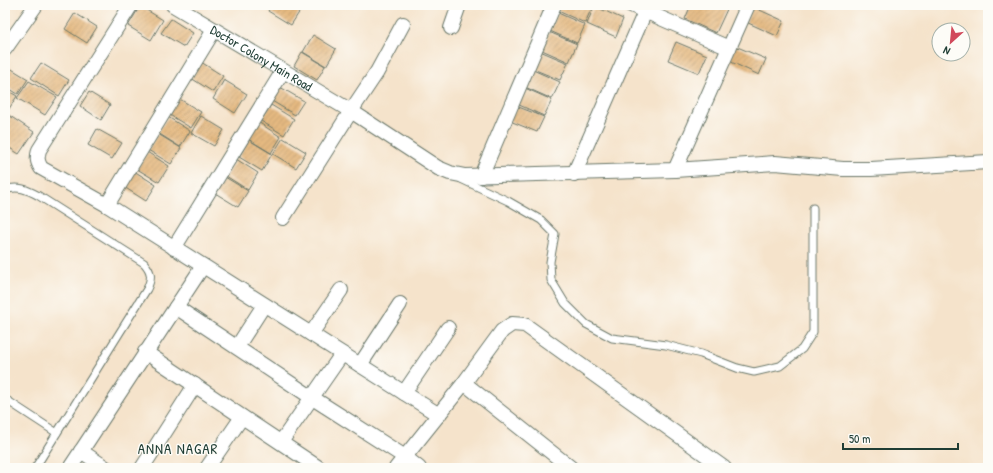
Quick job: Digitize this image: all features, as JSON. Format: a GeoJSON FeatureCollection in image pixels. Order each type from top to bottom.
{"type":"FeatureCollection","features":[{"type":"Feature","properties":{"kind":"street"},"geometry":{"type":"LineString","coordinates":[[5,49],[36,5]]}},
{"type":"Feature","properties":{"kind":"street"},"geometry":{"type":"LineString","coordinates":[[131,5],[40,150],[37,156],[41,168],[107,205],[439,414]]}},
{"type":"Feature","properties":{"kind":"street","name":"Doctor Colony Main Road"},"geometry":{"type":"LineString","coordinates":[[173,5],[283,70],[438,168],[450,174]]}},
{"type":"Feature","properties":{"kind":"street"},"geometry":{"type":"LineString","coordinates":[[451,28],[459,5]]}},
{"type":"Feature","properties":{"kind":"street"},"geometry":{"type":"LineString","coordinates":[[481,176],[554,5]]}},
{"type":"Feature","properties":{"kind":"street"},"geometry":{"type":"LineString","coordinates":[[631,5],[647,8],[729,48]]}},
{"type":"Feature","properties":{"kind":"street"},"geometry":{"type":"LineString","coordinates":[[675,170],[748,5]]}},
{"type":"Feature","properties":{"kind":"street"},"geometry":{"type":"LineString","coordinates":[[574,174],[647,8]]}},
{"type":"Feature","properties":{"kind":"street"},"geometry":{"type":"LineString","coordinates":[[284,218],[350,111],[377,72],[403,24]]}},
{"type":"Feature","properties":{"kind":"street"},"geometry":{"type":"LineString","coordinates":[[107,205],[214,30]]}},
{"type":"Feature","properties":{"kind":"street"},"geometry":{"type":"LineString","coordinates":[[174,248],[283,70]]}},
{"type":"Feature","properties":{"kind":"street"},"geometry":{"type":"LineString","coordinates":[[450,174],[465,176],[574,174],[675,170],[775,163],[857,169],[988,162]]}},
{"type":"Feature","properties":{"kind":"street"},"geometry":{"type":"LineString","coordinates":[[70,468],[203,266]]}},
{"type":"Feature","properties":{"kind":"street"},"geometry":{"type":"LineString","coordinates":[[311,334],[341,290]]}},
{"type":"Feature","properties":{"kind":"street"},"geometry":{"type":"LineString","coordinates":[[360,365],[400,304]]}},
{"type":"Feature","properties":{"kind":"street"},"geometry":{"type":"LineString","coordinates":[[237,347],[264,305]]}},
{"type":"Feature","properties":{"kind":"street"},"geometry":{"type":"LineString","coordinates":[[176,307],[311,397],[405,457],[419,468]]}},
{"type":"Feature","properties":{"kind":"street"},"geometry":{"type":"LineString","coordinates":[[396,468],[464,383],[502,331],[512,324],[525,326],[724,468]]}},
{"type":"Feature","properties":{"kind":"street"},"geometry":{"type":"LineString","coordinates":[[404,393],[448,328]]}},
{"type":"Feature","properties":{"kind":"street"},"geometry":{"type":"LineString","coordinates":[[145,352],[319,468]]}},
{"type":"Feature","properties":{"kind":"street"},"geometry":{"type":"LineString","coordinates":[[281,442],[342,354]]}},
{"type":"Feature","properties":{"kind":"street"},"geometry":{"type":"LineString","coordinates":[[464,383],[571,468]]}},
{"type":"Feature","properties":{"kind":"street"},"geometry":{"type":"LineString","coordinates":[[142,468],[195,385]]}},
{"type":"Feature","properties":{"kind":"street"},"geometry":{"type":"LineString","coordinates":[[210,467],[242,416]]}},
{"type":"Feature","properties":{"kind":"street"},"geometry":{"type":"LineString","coordinates":[[81,451],[106,468]]}},
{"type":"Feature","properties":{"kind":"lane"},"geometry":{"type":"LineString","coordinates":[[450,174],[508,201],[541,220],[555,234],[550,262],[551,280],[565,303],[586,324],[612,338],[666,345],[701,354],[737,368],[754,372],[780,366],[802,349],[813,332],[813,208]]}},
{"type":"Feature","properties":{"kind":"lane"},"geometry":{"type":"LineString","coordinates":[[5,190],[10,188],[23,188],[39,196],[144,263],[150,270],[151,276],[147,289],[35,468]]}},
{"type":"Feature","properties":{"kind":"lane"},"geometry":{"type":"LineString","coordinates":[[5,399],[57,433]]}},
{"type":"Feature","properties":{"kind":"building"},"geometry":{"type":"Polygon","coordinates":[[[272,5],[290,5],[300,11],[291,25],[268,11],[272,5]]]}},
{"type":"Feature","properties":{"kind":"building"},"geometry":{"type":"Polygon","coordinates":[[[561,5],[593,5],[585,23],[558,11],[561,5]]]}},
{"type":"Feature","properties":{"kind":"building"},"geometry":{"type":"Polygon","coordinates":[[[691,5],[729,5],[716,33],[685,19],[691,5]]]}},
{"type":"Feature","properties":{"kind":"building"},"geometry":{"type":"Polygon","coordinates":[[[140,6],[163,20],[151,40],[128,26],[140,6]]]}},
{"type":"Feature","properties":{"kind":"building"},"geometry":{"type":"Polygon","coordinates":[[[594,6],[623,19],[616,37],[587,24],[594,6]]]}},
{"type":"Feature","properties":{"kind":"building"},"geometry":{"type":"Polygon","coordinates":[[[753,7],[784,21],[777,36],[746,22],[753,7]]]}},
{"type":"Feature","properties":{"kind":"building"},"geometry":{"type":"Polygon","coordinates":[[[75,13],[97,27],[87,43],[65,29],[75,13]]]}},
{"type":"Feature","properties":{"kind":"building"},"geometry":{"type":"Polygon","coordinates":[[[558,13],[585,25],[577,43],[550,31],[558,13]]]}},
{"type":"Feature","properties":{"kind":"building"},"geometry":{"type":"Polygon","coordinates":[[[171,19],[193,33],[184,47],[161,33],[171,19]]]}},
{"type":"Feature","properties":{"kind":"building"},"geometry":{"type":"Polygon","coordinates":[[[549,32],[577,44],[569,62],[542,50],[549,32]]]}},
{"type":"Feature","properties":{"kind":"building"},"geometry":{"type":"Polygon","coordinates":[[[313,35],[336,49],[326,66],[303,52],[313,35]]]}},
{"type":"Feature","properties":{"kind":"building"},"geometry":{"type":"Polygon","coordinates":[[[676,42],[707,55],[699,73],[668,60],[676,42]]]}},
{"type":"Feature","properties":{"kind":"building"},"geometry":{"type":"Polygon","coordinates":[[[735,46],[766,59],[759,75],[729,61],[735,46]]]}},
{"type":"Feature","properties":{"kind":"building"},"geometry":{"type":"Polygon","coordinates":[[[540,51],[568,63],[560,80],[533,69],[540,51]]]}},
{"type":"Feature","properties":{"kind":"building"},"geometry":{"type":"Polygon","coordinates":[[[302,52],[325,66],[317,80],[294,66],[302,52]]]}},
{"type":"Feature","properties":{"kind":"building"},"geometry":{"type":"Polygon","coordinates":[[[201,62],[223,76],[213,92],[191,78],[201,62]]]}},
{"type":"Feature","properties":{"kind":"building"},"geometry":{"type":"Polygon","coordinates":[[[41,63],[69,80],[59,96],[31,78],[41,63]]]}},
{"type":"Feature","properties":{"kind":"building"},"geometry":{"type":"Polygon","coordinates":[[[5,65],[28,79],[18,94],[5,86],[5,65]]]}},
{"type":"Feature","properties":{"kind":"building"},"geometry":{"type":"Polygon","coordinates":[[[533,70],[560,82],[552,99],[525,87],[533,70]]]}},
{"type":"Feature","properties":{"kind":"building"},"geometry":{"type":"Polygon","coordinates":[[[224,80],[247,94],[235,113],[213,99],[224,80]]]}},
{"type":"Feature","properties":{"kind":"building"},"geometry":{"type":"Polygon","coordinates":[[[29,81],[57,97],[45,115],[17,98],[29,81]]]}},
{"type":"Feature","properties":{"kind":"building"},"geometry":{"type":"Polygon","coordinates":[[[280,87],[304,101],[295,115],[272,101],[280,87]]]}},
{"type":"Feature","properties":{"kind":"building"},"geometry":{"type":"Polygon","coordinates":[[[525,88],[552,100],[544,116],[517,104],[525,88]]]}},
{"type":"Feature","properties":{"kind":"building"},"geometry":{"type":"Polygon","coordinates":[[[5,89],[17,96],[7,112],[5,111],[5,89]]]}},
{"type":"Feature","properties":{"kind":"building"},"geometry":{"type":"Polygon","coordinates":[[[89,92],[110,105],[101,120],[80,106],[89,92]]]}},
{"type":"Feature","properties":{"kind":"building"},"geometry":{"type":"Polygon","coordinates":[[[178,98],[201,112],[191,128],[168,114],[178,98]]]}},
{"type":"Feature","properties":{"kind":"building"},"geometry":{"type":"Polygon","coordinates":[[[271,105],[294,119],[284,135],[261,121],[271,105]]]}},
{"type":"Feature","properties":{"kind":"building"},"geometry":{"type":"Polygon","coordinates":[[[516,106],[544,117],[537,132],[510,121],[516,106]]]}},
{"type":"Feature","properties":{"kind":"building"},"geometry":{"type":"Polygon","coordinates":[[[7,114],[34,132],[19,154],[5,145],[5,117],[7,114]]]}},
{"type":"Feature","properties":{"kind":"building"},"geometry":{"type":"Polygon","coordinates":[[[201,116],[224,130],[214,146],[191,133],[201,116]]]}},
{"type":"Feature","properties":{"kind":"building"},"geometry":{"type":"Polygon","coordinates":[[[168,117],[190,131],[180,147],[158,133],[168,117]]]}},
{"type":"Feature","properties":{"kind":"building"},"geometry":{"type":"Polygon","coordinates":[[[258,122],[281,137],[271,153],[248,139],[258,122]]]}},
{"type":"Feature","properties":{"kind":"building"},"geometry":{"type":"Polygon","coordinates":[[[97,129],[122,143],[112,159],[88,145],[97,129]]]}},
{"type":"Feature","properties":{"kind":"building"},"geometry":{"type":"Polygon","coordinates":[[[158,134],[181,148],[171,164],[148,150],[158,134]]]}},
{"type":"Feature","properties":{"kind":"building"},"geometry":{"type":"Polygon","coordinates":[[[283,138],[306,152],[296,168],[273,154],[283,138]]]}},
{"type":"Feature","properties":{"kind":"building"},"geometry":{"type":"Polygon","coordinates":[[[249,140],[272,154],[262,171],[239,157],[249,140]]]}},
{"type":"Feature","properties":{"kind":"building"},"geometry":{"type":"Polygon","coordinates":[[[147,152],[169,166],[159,182],[137,169],[147,152]]]}},
{"type":"Feature","properties":{"kind":"building"},"geometry":{"type":"Polygon","coordinates":[[[236,159],[258,173],[248,190],[226,176],[236,159]]]}},
{"type":"Feature","properties":{"kind":"building"},"geometry":{"type":"Polygon","coordinates":[[[134,171],[156,185],[146,201],[124,187],[134,171]]]}},
{"type":"Feature","properties":{"kind":"building"},"geometry":{"type":"Polygon","coordinates":[[[225,177],[248,191],[238,207],[215,193],[225,177]]]}},
{"type":"Feature","properties":{"kind":"district","name":"ANNA NAGAR"},"geometry":{"type":"Point","coordinates":[178,449]}}]}
